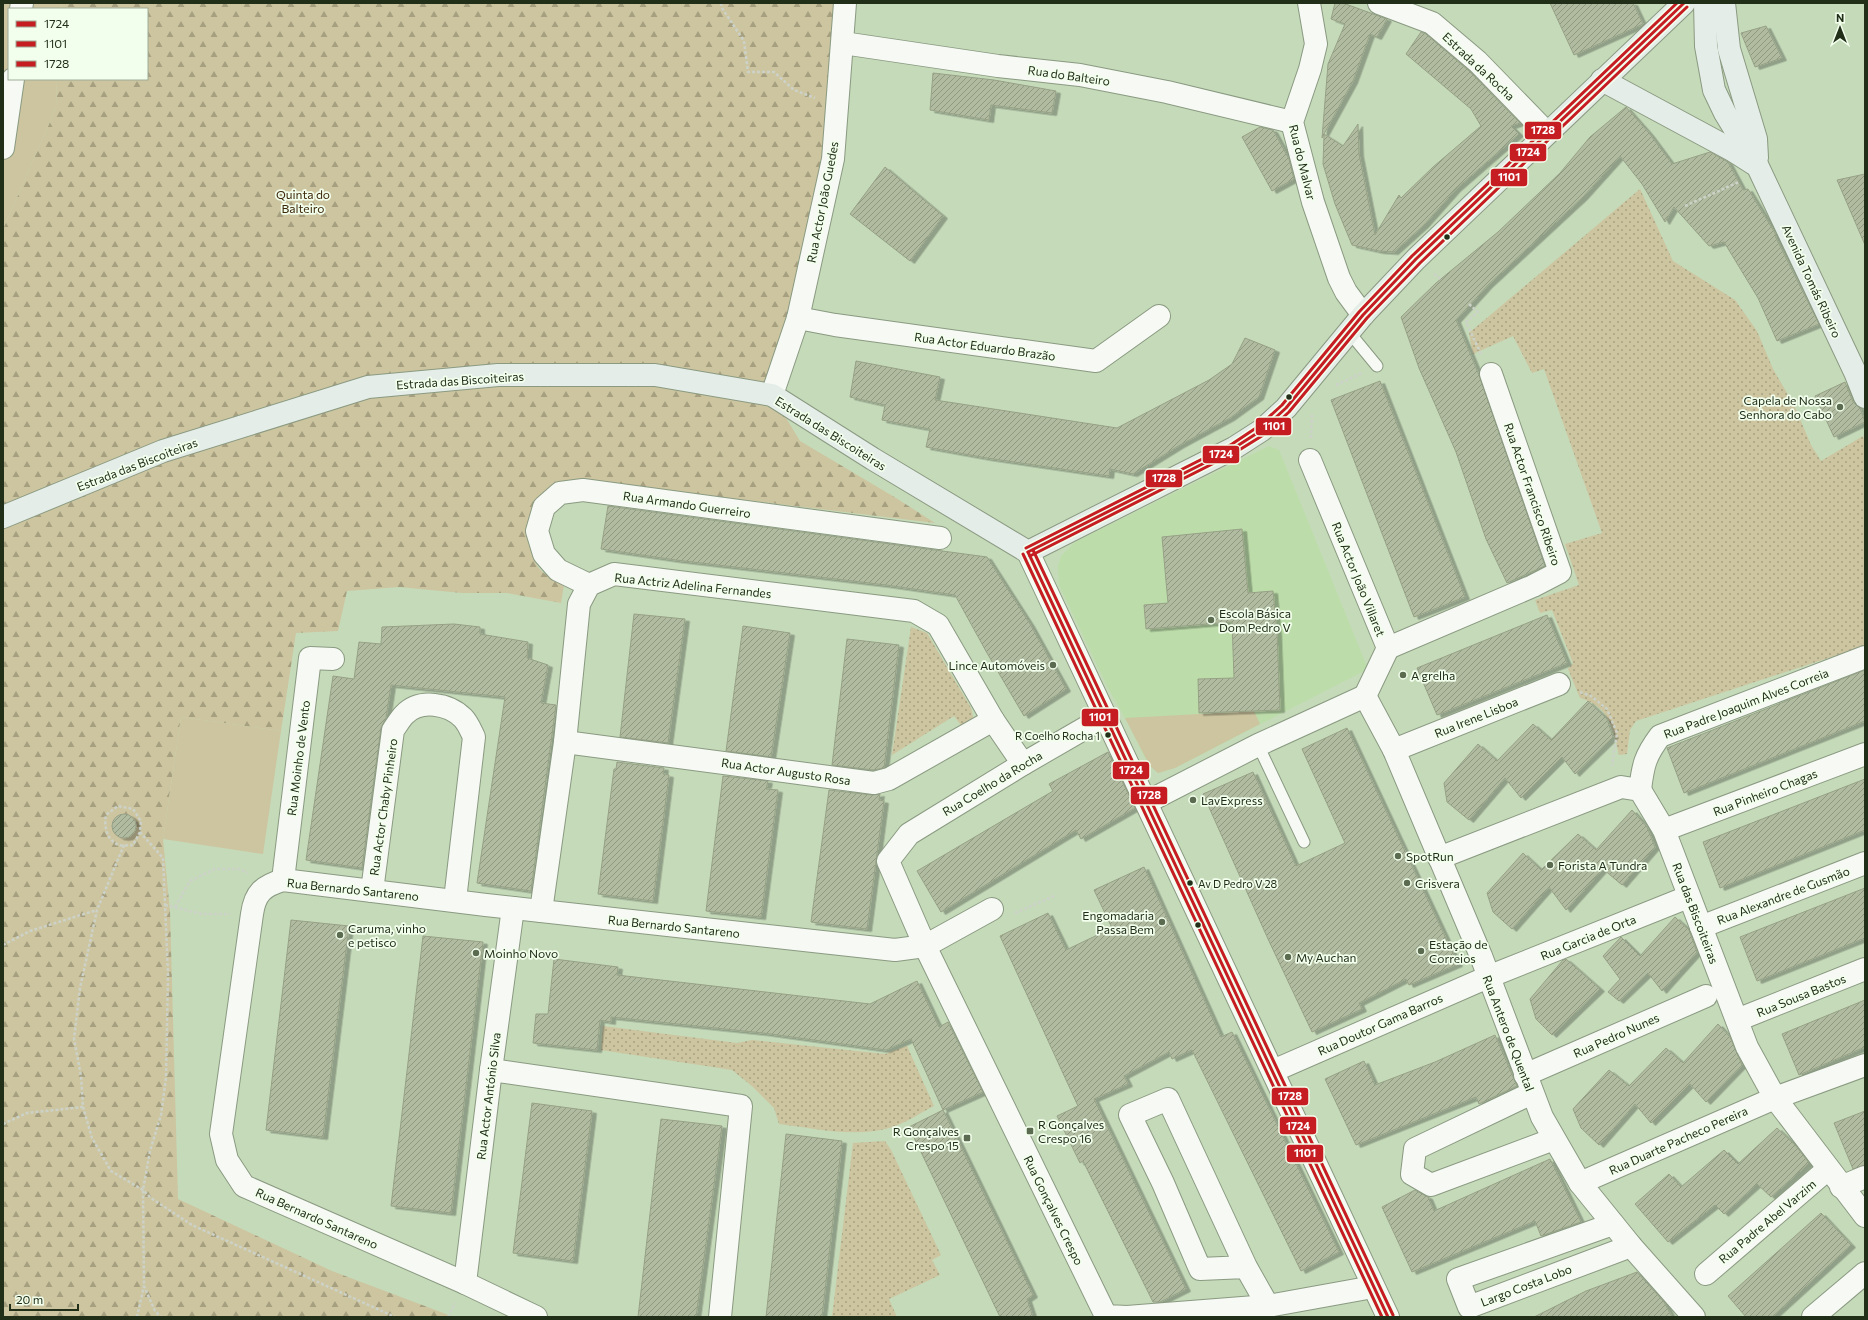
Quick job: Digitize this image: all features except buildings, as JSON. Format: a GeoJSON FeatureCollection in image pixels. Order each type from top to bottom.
{"type":"FeatureCollection","features":[{"type":"Feature","properties":{"kind":"street","name":"Rua Actor João Guedes"},"geometry":{"type":"LineString","coordinates":[[772,396],[798,318],[833,159],[846,3]]}},
{"type":"Feature","properties":{"kind":"street","name":"Rua do Malvar"},"geometry":{"type":"LineString","coordinates":[[1309,3],[1316,44],[1310,69],[1292,122],[1313,202],[1339,278],[1346,292],[1362,315]]}},
{"type":"Feature","properties":{"kind":"street","name":"Estrada da Rocha"},"geometry":{"type":"LineString","coordinates":[[1379,3],[1411,9],[1432,23],[1478,62],[1547,133]]}},
{"type":"Feature","properties":{"kind":"street"},"geometry":{"type":"LineString","coordinates":[[1388,1317],[1147,802],[1028,552],[1234,448],[1262,430],[1286,408],[1362,315],[1416,259],[1684,3]]}},
{"type":"Feature","properties":{"kind":"street","name":"Avenida Tomás Ribeiro"},"geometry":{"type":"LineString","coordinates":[[1705,3],[1706,46],[1714,90],[1725,113],[1758,167],[1855,372],[1865,397]]}},
{"type":"Feature","properties":{"kind":"street","name":"Avenida Tomás Ribeiro"},"geometry":{"type":"LineString","coordinates":[[1724,3],[1729,49],[1756,139],[1758,167]]}},
{"type":"Feature","properties":{"kind":"street","name":"Rua do Balteiro"},"geometry":{"type":"LineString","coordinates":[[843,43],[998,66],[1080,75],[1167,92],[1292,122]]}},
{"type":"Feature","properties":{"kind":"street"},"geometry":{"type":"LineString","coordinates":[[3,148],[13,80]]}},
{"type":"Feature","properties":{"kind":"street"},"geometry":{"type":"LineString","coordinates":[[1602,80],[1732,150],[1758,167]]}},
{"type":"Feature","properties":{"kind":"street","name":"Rua Actor Eduardo Brazão"},"geometry":{"type":"LineString","coordinates":[[798,318],[835,325],[1096,361],[1159,316]]}},
{"type":"Feature","properties":{"kind":"street","name":"Rua Actor Francisco Ribeiro"},"geometry":{"type":"LineString","coordinates":[[1388,648],[1483,606],[1533,586],[1560,572],[1490,374]]}},
{"type":"Feature","properties":{"kind":"street","name":"Estrada das Biscoiteiras"},"geometry":{"type":"LineString","coordinates":[[3,517],[163,452],[368,387],[498,375],[655,375],[772,396],[873,459],[1028,552]]}},
{"type":"Feature","properties":{"kind":"street","name":"Rua Actor João Villaret"},"geometry":{"type":"LineString","coordinates":[[1310,460],[1388,648],[1366,696]]}},
{"type":"Feature","properties":{"kind":"street","name":"Rua Armando Guerreiro"},"geometry":{"type":"LineString","coordinates":[[589,585],[558,570],[544,554],[537,531],[544,507],[560,493],[583,490],[940,538]]}},
{"type":"Feature","properties":{"kind":"street","name":"Rua Actriz Adelina Fernandes"},"geometry":{"type":"LineString","coordinates":[[589,585],[614,574],[914,611],[938,625],[993,720],[1023,764]]}},
{"type":"Feature","properties":{"kind":"street"},"geometry":{"type":"LineString","coordinates":[[541,911],[565,742],[579,604],[589,585]]}},
{"type":"Feature","properties":{"kind":"street","name":"Rua Padre Joaquim Alves Correia"},"geometry":{"type":"LineString","coordinates":[[1640,790],[1642,768],[1648,752],[1660,736],[1865,657]]}},
{"type":"Feature","properties":{"kind":"street","name":"Rua Moinho de Vento"},"geometry":{"type":"LineString","coordinates":[[275,882],[310,658],[333,659]]}},
{"type":"Feature","properties":{"kind":"street","name":"Rua Irene Lisboa"},"geometry":{"type":"LineString","coordinates":[[1394,750],[1559,684]]}},
{"type":"Feature","properties":{"kind":"street"},"geometry":{"type":"LineString","coordinates":[[1147,802],[1258,745],[1366,696]]}},
{"type":"Feature","properties":{"kind":"street","name":"Rua Antero de Quental"},"geometry":{"type":"LineString","coordinates":[[1366,696],[1394,750],[1488,977],[1529,1084],[1554,1139],[1580,1183],[1631,1246],[1694,1317]]}},
{"type":"Feature","properties":{"kind":"street","name":"Rua Actor Chaby Pinheiro"},"geometry":{"type":"LineString","coordinates":[[372,890],[393,730],[405,714],[416,707],[435,705],[450,708],[465,719],[474,737],[455,900]]}},
{"type":"Feature","properties":{"kind":"street","name":"Rua Coelho da Rocha"},"geometry":{"type":"LineString","coordinates":[[888,861],[909,834],[1023,764],[1106,716]]}},
{"type":"Feature","properties":{"kind":"street","name":"Rua Actor Augusto Rosa"},"geometry":{"type":"LineString","coordinates":[[565,742],[874,784],[889,779],[993,720]]}},
{"type":"Feature","properties":{"kind":"street","name":"Rua Pinheiro Chagas"},"geometry":{"type":"LineString","coordinates":[[1664,830],[1865,754]]}},
{"type":"Feature","properties":{"kind":"street"},"geometry":{"type":"LineString","coordinates":[[1439,858],[1622,787],[1640,790]]}},
{"type":"Feature","properties":{"kind":"street","name":"Rua das Biscoiteiras"},"geometry":{"type":"LineString","coordinates":[[1640,790],[1664,830],[1688,897],[1702,927],[1746,1047],[1775,1098],[1841,1187],[1865,1216]]}},
{"type":"Feature","properties":{"kind":"street","name":"Rua Gonçalves Crespo"},"geometry":{"type":"LineString","coordinates":[[888,861],[925,946],[1106,1316],[1127,1317],[1268,1306],[1373,1287]]}},
{"type":"Feature","properties":{"kind":"street","name":"Rua Alexandre de Gusmão"},"geometry":{"type":"LineString","coordinates":[[1702,927],[1865,863]]}},
{"type":"Feature","properties":{"kind":"street","name":"Rua Bernardo Santareno"},"geometry":{"type":"LineString","coordinates":[[536,1317],[465,1283],[244,1186],[227,1160],[221,1134],[254,901],[275,882],[372,890],[513,908],[895,950],[925,946]]}},
{"type":"Feature","properties":{"kind":"street","name":"Rua Garcia de Orta"},"geometry":{"type":"LineString","coordinates":[[1488,977],[1688,897]]}},
{"type":"Feature","properties":{"kind":"street","name":"Rua Actor António Silva"},"geometry":{"type":"LineString","coordinates":[[465,1283],[491,1070],[513,908]]}},
{"type":"Feature","properties":{"kind":"street"},"geometry":{"type":"LineString","coordinates":[[925,946],[992,909]]}},
{"type":"Feature","properties":{"kind":"street","name":"Rua Sousa Bastos"},"geometry":{"type":"LineString","coordinates":[[1737,1020],[1865,969]]}},
{"type":"Feature","properties":{"kind":"street","name":"Rua Doutor Gama Barros"},"geometry":{"type":"LineString","coordinates":[[1273,1070],[1488,977]]}},
{"type":"Feature","properties":{"kind":"street","name":"Rua Pedro Nunes"},"geometry":{"type":"LineString","coordinates":[[1554,1139],[1431,1186],[1412,1174],[1415,1149],[1529,1084],[1706,996]]}},
{"type":"Feature","properties":{"kind":"street","name":"Rua Duarte Pacheco Pereira"},"geometry":{"type":"LineString","coordinates":[[1580,1183],[1775,1098],[1865,1065]]}},
{"type":"Feature","properties":{"kind":"street"},"geometry":{"type":"LineString","coordinates":[[491,1070],[741,1106],[720,1317]]}},
{"type":"Feature","properties":{"kind":"street"},"geometry":{"type":"LineString","coordinates":[[1246,1267],[1200,1269],[1163,1183],[1130,1115],[1168,1099],[1246,1267],[1268,1306]]}},
{"type":"Feature","properties":{"kind":"street","name":"Rua Padre Abel Varzim"},"geometry":{"type":"LineString","coordinates":[[1706,1274],[1828,1169]]}},
{"type":"Feature","properties":{"kind":"street"},"geometry":{"type":"LineString","coordinates":[[1841,1187],[1865,1177]]}},
{"type":"Feature","properties":{"kind":"street","name":"Largo Costa Lobo"},"geometry":{"type":"LineString","coordinates":[[1614,1224],[1458,1278],[1469,1307],[1631,1246]]}},
{"type":"Feature","properties":{"kind":"street"},"geometry":{"type":"LineString","coordinates":[[1813,1317],[1865,1272]]}},
{"type":"Feature","properties":{"kind":"lane"},"geometry":{"type":"LineString","coordinates":[[1349,332],[1377,366]]}},
{"type":"Feature","properties":{"kind":"lane"},"geometry":{"type":"LineString","coordinates":[[1258,745],[1304,842]]}},
{"type":"Feature","properties":{"kind":"path"},"geometry":{"type":"LineString","coordinates":[[721,3],[722,8],[744,41],[748,72],[774,72],[794,90],[838,107]]}},
{"type":"Feature","properties":{"kind":"path"},"geometry":{"type":"LineString","coordinates":[[1685,206],[1740,181],[1758,167]]}},
{"type":"Feature","properties":{"kind":"path"},"geometry":{"type":"LineString","coordinates":[[1470,304],[1478,312],[1466,322],[1490,374]]}},
{"type":"Feature","properties":{"kind":"path"},"geometry":{"type":"LineString","coordinates":[[1331,387],[1377,366]]}},
{"type":"Feature","properties":{"kind":"path"},"geometry":{"type":"LineString","coordinates":[[1310,460],[1312,406]]}},
{"type":"Feature","properties":{"kind":"path"},"geometry":{"type":"LineString","coordinates":[[1559,684],[1591,696],[1607,709],[1617,733],[1615,748]]}},
{"type":"Feature","properties":{"kind":"path"},"geometry":{"type":"LineString","coordinates":[[118,806],[133,809],[141,821],[140,832],[133,845],[120,845],[111,839],[104,827],[106,815],[118,806]]}},
{"type":"Feature","properties":{"kind":"path"},"geometry":{"type":"LineString","coordinates":[[137,1317],[144,1286],[143,1190],[150,1151],[161,1115],[166,1078],[168,974],[163,858],[140,832]]}},
{"type":"Feature","properties":{"kind":"path"},"geometry":{"type":"LineString","coordinates":[[124,845],[97,910],[80,988],[74,1039],[81,1076],[83,1107],[92,1138],[111,1172],[143,1190],[151,1198],[192,1225],[395,1317]]}},
{"type":"Feature","properties":{"kind":"path"},"geometry":{"type":"LineString","coordinates":[[175,907],[190,881],[215,869],[239,869],[275,882]]}},
{"type":"Feature","properties":{"kind":"path"},"geometry":{"type":"LineString","coordinates":[[992,909],[1001,919],[1054,896]]}},
{"type":"Feature","properties":{"kind":"path"},"geometry":{"type":"LineString","coordinates":[[165,905],[202,914],[252,914]]}},
{"type":"Feature","properties":{"kind":"path"},"geometry":{"type":"LineString","coordinates":[[3,945],[30,931],[97,910]]}},
{"type":"Feature","properties":{"kind":"path"},"geometry":{"type":"LineString","coordinates":[[3,1124],[27,1112],[83,1107]]}},
{"type":"Feature","properties":{"kind":"path"},"geometry":{"type":"LineString","coordinates":[[144,1286],[155,1311],[161,1317]]}},
{"type":"Feature","properties":{"kind":"shaded area","name":"Escola Básica Dom Pedro V"},"geometry":{"type":"Polygon","coordinates":[[[1269,446],[1279,450],[1368,669],[1175,768],[1158,773],[1150,766],[1144,756],[1107,686],[1059,585],[1058,566],[1061,556],[1075,542],[1269,446]]]}},
{"type":"Feature","properties":{"kind":"green space"},"geometry":{"type":"Polygon","coordinates":[[[3,3],[62,3],[61,8],[8,8],[8,80],[57,80],[56,108],[3,229],[3,3]]]}},
{"type":"Feature","properties":{"kind":"green space","name":"Quinta do Balteiro"},"geometry":{"type":"Polygon","coordinates":[[[62,3],[845,3],[838,107],[772,395],[800,441],[935,523],[638,487],[563,485],[528,534],[532,553],[537,566],[547,575],[564,585],[561,603],[507,593],[462,593],[399,587],[347,591],[338,631],[296,633],[281,731],[181,717],[163,839],[170,911],[178,1199],[332,1271],[454,1317],[3,1317],[3,229],[56,108],[57,80],[148,80],[148,8],[61,8],[62,3]]]}},
{"type":"Feature","properties":{"kind":"green space"},"geometry":{"type":"Polygon","coordinates":[[[1640,189],[1673,261],[1735,300],[1757,331],[1773,369],[1794,405],[1811,445],[1821,461],[1863,436],[1865,441],[1865,646],[1636,721],[1630,730],[1627,754],[1619,755],[1612,727],[1604,713],[1590,702],[1580,698],[1568,669],[1573,663],[1552,610],[1540,613],[1535,600],[1579,585],[1565,544],[1602,533],[1544,369],[1532,373],[1513,336],[1473,354],[1469,333],[1640,189]]]}},
{"type":"Feature","properties":{"kind":"green space"},"geometry":{"type":"Polygon","coordinates":[[[911,627],[927,633],[971,708],[973,717],[969,724],[963,728],[954,716],[892,755],[911,627]]]}},
{"type":"Feature","properties":{"kind":"green space"},"geometry":{"type":"Polygon","coordinates":[[[1254,711],[1260,724],[1175,768],[1158,773],[1150,766],[1125,718],[1254,711]]]}},
{"type":"Feature","properties":{"kind":"green space"},"geometry":{"type":"Polygon","coordinates":[[[181,717],[281,731],[263,854],[163,839],[181,717]]]}},
{"type":"Feature","properties":{"kind":"green space"},"geometry":{"type":"Polygon","coordinates":[[[603,1026],[737,1043],[752,1040],[885,1054],[907,1046],[934,1106],[900,1124],[876,1131],[834,1131],[779,1124],[774,1108],[753,1087],[732,1070],[601,1050],[603,1026]]]}},
{"type":"Feature","properties":{"kind":"green space"},"geometry":{"type":"Polygon","coordinates":[[[885,1141],[891,1150],[941,1255],[932,1260],[940,1275],[889,1299],[897,1317],[832,1317],[853,1143],[885,1141]]]}},
{"type":"Feature","properties":{"kind":"transit line","name":"1728"},"geometry":{"type":"LineString","coordinates":[[1026,548],[1232,444],[1259,426],[1282,405],[1359,312],[1412,256],[1677,3]]}},
{"type":"Feature","properties":{"kind":"transit line","name":"1724"},"geometry":{"type":"LineString","coordinates":[[1028,552],[1234,448],[1262,430],[1286,408],[1363,315],[1416,259],[1684,3]]}},
{"type":"Feature","properties":{"kind":"transit line","name":"1101"},"geometry":{"type":"LineString","coordinates":[[1030,556],[1236,452],[1265,434],[1289,412],[1367,318],[1420,263],[1687,7]]}},
{"type":"Feature","properties":{"kind":"transit line","name":"1728"},"geometry":{"type":"LineString","coordinates":[[1033,550],[1393,1315]]}},
{"type":"Feature","properties":{"kind":"transit line","name":"1724"},"geometry":{"type":"LineString","coordinates":[[1028,552],[1388,1317]]}},
{"type":"Feature","properties":{"kind":"transit line","name":"1101"},"geometry":{"type":"LineString","coordinates":[[1023,554],[1382,1317]]}},
{"type":"Feature","properties":{"kind":"place","name":"Capela de Nossa Senhora do Cabo"},"geometry":{"type":"Point","coordinates":[1840,407]}},
{"type":"Feature","properties":{"kind":"place","name":"Escola Básica Dom Pedro V"},"geometry":{"type":"Point","coordinates":[1211,620]}},
{"type":"Feature","properties":{"kind":"place","name":"Lince Automóveis"},"geometry":{"type":"Point","coordinates":[1053,665]}},
{"type":"Feature","properties":{"kind":"place","name":"A grelha"},"geometry":{"type":"Point","coordinates":[1403,675]}},
{"type":"Feature","properties":{"kind":"place","name":"R Coelho Rocha 1"},"geometry":{"type":"Point","coordinates":[1108,735]}},
{"type":"Feature","properties":{"kind":"place","name":"LavExpress"},"geometry":{"type":"Point","coordinates":[1193,800]}},
{"type":"Feature","properties":{"kind":"place","name":"SpotRun"},"geometry":{"type":"Point","coordinates":[1398,856]}},
{"type":"Feature","properties":{"kind":"place","name":"Forista A Tundra"},"geometry":{"type":"Point","coordinates":[1550,865]}},
{"type":"Feature","properties":{"kind":"place","name":"Av D Pedro V 28"},"geometry":{"type":"Point","coordinates":[1190,883]}},
{"type":"Feature","properties":{"kind":"place","name":"Crisvera"},"geometry":{"type":"Point","coordinates":[1407,883]}},
{"type":"Feature","properties":{"kind":"place","name":"Engomadaria Passa Bem"},"geometry":{"type":"Point","coordinates":[1162,922]}},
{"type":"Feature","properties":{"kind":"place","name":"Caruma, vinho e petisco"},"geometry":{"type":"Point","coordinates":[340,935]}},
{"type":"Feature","properties":{"kind":"place","name":"Estação de Correios"},"geometry":{"type":"Point","coordinates":[1421,951]}},
{"type":"Feature","properties":{"kind":"place","name":"Moinho Novo"},"geometry":{"type":"Point","coordinates":[476,953]}},
{"type":"Feature","properties":{"kind":"place","name":"My Auchan"},"geometry":{"type":"Point","coordinates":[1288,957]}},
{"type":"Feature","properties":{"kind":"place","name":"R Gonçalves Crespo 16"},"geometry":{"type":"Point","coordinates":[1030,1131]}},
{"type":"Feature","properties":{"kind":"place","name":"R Gonçalves Crespo 15"},"geometry":{"type":"Point","coordinates":[967,1138]}}]}
